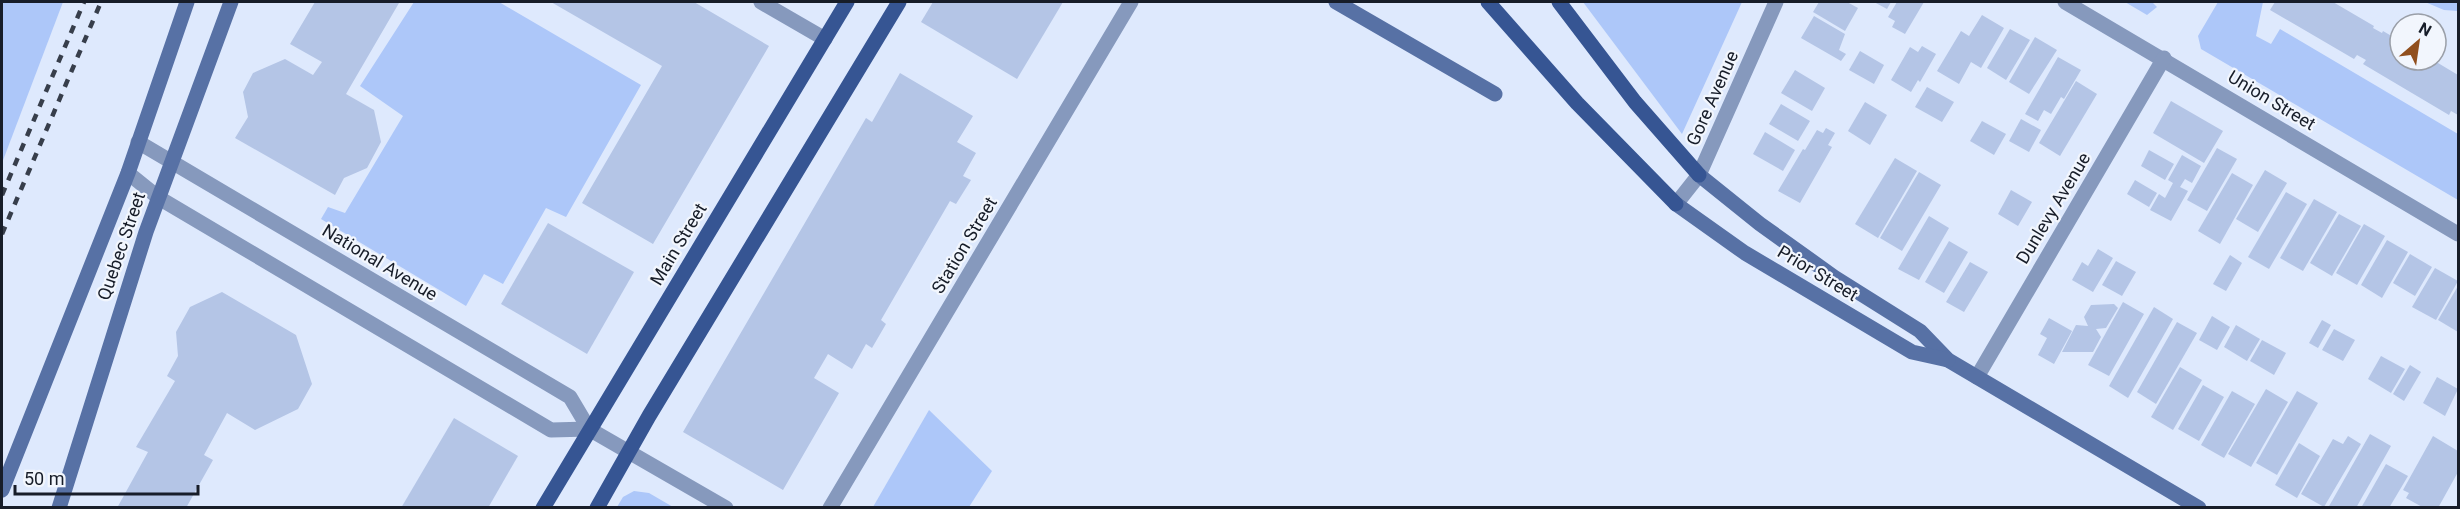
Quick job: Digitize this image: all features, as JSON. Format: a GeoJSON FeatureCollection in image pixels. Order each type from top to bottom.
{"type":"FeatureCollection","features":[{"type":"Feature","properties":{"kind":"main road","name":"Quebec Street"},"geometry":{"type":"LineString","coordinates":[[2,490],[128,173],[187,2]]}},
{"type":"Feature","properties":{"kind":"main road","name":"Quebec Street"},"geometry":{"type":"LineString","coordinates":[[59,507],[113,331],[231,2]]}},
{"type":"Feature","properties":{"kind":"main road","name":"Main Street"},"geometry":{"type":"LineString","coordinates":[[543,507],[847,2]]}},
{"type":"Feature","properties":{"kind":"main road"},"geometry":{"type":"LineString","coordinates":[[597,507],[899,2]]}},
{"type":"Feature","properties":{"kind":"main road"},"geometry":{"type":"LineString","coordinates":[[1336,2],[1495,94]]}},
{"type":"Feature","properties":{"kind":"main road"},"geometry":{"type":"LineString","coordinates":[[1488,2],[1577,103],[1676,204]]}},
{"type":"Feature","properties":{"kind":"main road"},"geometry":{"type":"LineString","coordinates":[[1559,2],[1635,102],[1699,175]]}},
{"type":"Feature","properties":{"kind":"main road","name":"Prior Street"},"geometry":{"type":"LineString","coordinates":[[1699,175],[1760,224],[1834,277],[1920,331],[1948,360],[2199,507]]}},
{"type":"Feature","properties":{"kind":"main road","name":"Prior Street"},"geometry":{"type":"LineString","coordinates":[[1676,204],[1745,253],[1912,352],[1948,360]]}},
{"type":"Feature","properties":{"kind":"street"},"geometry":{"type":"LineString","coordinates":[[761,2],[825,39]]}},
{"type":"Feature","properties":{"kind":"street","name":"Station Street"},"geometry":{"type":"LineString","coordinates":[[830,507],[1131,2]]}},
{"type":"Feature","properties":{"kind":"street","name":"Gore Avenue"},"geometry":{"type":"LineString","coordinates":[[1676,204],[1699,175],[1776,2]]}},
{"type":"Feature","properties":{"kind":"street","name":"Union Street"},"geometry":{"type":"LineString","coordinates":[[2065,2],[2164,58],[2458,234]]}},
{"type":"Feature","properties":{"kind":"street","name":"Dunlevy Avenue"},"geometry":{"type":"LineString","coordinates":[[1977,377],[2164,58]]}},
{"type":"Feature","properties":{"kind":"street","name":"National Avenue"},"geometry":{"type":"LineString","coordinates":[[138,142],[570,397],[589,429]]}},
{"type":"Feature","properties":{"kind":"street"},"geometry":{"type":"LineString","coordinates":[[128,173],[159,198],[551,430],[589,429],[726,507]]}},
{"type":"Feature","properties":{"kind":"shaded area"},"geometry":{"type":"Polygon","coordinates":[[[2,2],[63,2],[2,163],[2,2]]]}},
{"type":"Feature","properties":{"kind":"shaded area"},"geometry":{"type":"Polygon","coordinates":[[[414,2],[499,2],[641,85],[566,217],[546,208],[503,284],[484,274],[466,306],[321,219],[328,207],[345,213],[403,116],[360,86],[414,2]]]}},
{"type":"Feature","properties":{"kind":"shaded area"},"geometry":{"type":"Polygon","coordinates":[[[1583,2],[1742,2],[1682,134],[1583,2]]]}},
{"type":"Feature","properties":{"kind":"shaded area"},"geometry":{"type":"Polygon","coordinates":[[[2125,2],[2152,2],[2157,7],[2147,15],[2125,2]]]}},
{"type":"Feature","properties":{"kind":"shaded area"},"geometry":{"type":"Polygon","coordinates":[[[2218,2],[2263,2],[2256,36],[2271,44],[2280,29],[2458,134],[2458,200],[2201,49],[2198,36],[2218,2]]]}},
{"type":"Feature","properties":{"kind":"shaded area"},"geometry":{"type":"Polygon","coordinates":[[[2425,2],[2458,2],[2458,11],[2444,10],[2425,2]]]}},
{"type":"Feature","properties":{"kind":"shaded area"},"geometry":{"type":"Polygon","coordinates":[[[929,410],[992,471],[969,507],[873,507],[929,410]]]}},
{"type":"Feature","properties":{"kind":"shaded area"},"geometry":{"type":"Polygon","coordinates":[[[634,491],[649,493],[673,507],[617,507],[623,497],[634,491]]]}},
{"type":"Feature","properties":{"kind":"building"},"geometry":{"type":"Polygon","coordinates":[[[315,2],[399,3],[346,94],[374,110],[381,142],[367,168],[344,178],[335,195],[235,138],[248,117],[243,92],[253,73],[285,59],[313,75],[322,62],[290,44],[315,2]]]}},
{"type":"Feature","properties":{"kind":"building"},"geometry":{"type":"Polygon","coordinates":[[[551,2],[694,2],[769,46],[653,244],[582,203],[662,66],[551,2]]]}},
{"type":"Feature","properties":{"kind":"building"},"geometry":{"type":"Polygon","coordinates":[[[933,2],[1063,2],[1017,79],[921,22],[933,2]]]}},
{"type":"Feature","properties":{"kind":"building"},"geometry":{"type":"Polygon","coordinates":[[[1819,2],[1847,2],[1858,8],[1845,31],[1813,12],[1819,2]]]}},
{"type":"Feature","properties":{"kind":"building"},"geometry":{"type":"Polygon","coordinates":[[[1874,2],[1891,2],[1887,9],[1874,2]]]}},
{"type":"Feature","properties":{"kind":"building"},"geometry":{"type":"Polygon","coordinates":[[[1897,2],[1924,2],[1905,34],[1892,27],[1895,21],[1888,17],[1897,2]]]}},
{"type":"Feature","properties":{"kind":"building"},"geometry":{"type":"Polygon","coordinates":[[[2275,2],[2333,2],[2374,26],[2373,28],[2388,34],[2388,72],[2448,72],[2448,69],[2458,75],[2458,115],[2451,111],[2449,115],[2363,64],[2366,60],[2357,55],[2354,59],[2270,10],[2275,2]]]}},
{"type":"Feature","properties":{"kind":"building"},"geometry":{"type":"Polygon","coordinates":[[[1982,15],[2004,28],[1981,68],[1971,62],[1959,84],[1937,71],[1961,31],[1969,36],[1982,15]]]}},
{"type":"Feature","properties":{"kind":"building"},"geometry":{"type":"Polygon","coordinates":[[[1814,16],[1845,34],[1839,50],[1846,54],[1841,61],[1801,38],[1814,16]]]}},
{"type":"Feature","properties":{"kind":"building"},"geometry":{"type":"Polygon","coordinates":[[[2010,29],[2030,40],[2006,80],[1987,68],[2010,29]]]}},
{"type":"Feature","properties":{"kind":"building"},"geometry":{"type":"Polygon","coordinates":[[[2035,37],[2057,50],[2029,94],[2009,82],[2035,37]]]}},
{"type":"Feature","properties":{"kind":"building"},"geometry":{"type":"Polygon","coordinates":[[[1922,46],[1936,54],[1920,82],[1918,80],[1911,92],[1891,80],[1910,47],[1918,52],[1922,46]]]}},
{"type":"Feature","properties":{"kind":"building"},"geometry":{"type":"Polygon","coordinates":[[[1860,51],[1884,65],[1874,84],[1849,70],[1860,51]]]}},
{"type":"Feature","properties":{"kind":"building"},"geometry":{"type":"Polygon","coordinates":[[[2058,57],[2081,70],[2064,99],[2061,97],[2051,114],[2044,110],[2038,121],[2025,114],[2058,57]]]}},
{"type":"Feature","properties":{"kind":"building"},"geometry":{"type":"Polygon","coordinates":[[[1795,70],[1825,88],[1812,111],[1781,93],[1795,70]]]}},
{"type":"Feature","properties":{"kind":"building"},"geometry":{"type":"Polygon","coordinates":[[[900,73],[973,116],[957,142],[976,153],[963,176],[971,180],[956,204],[950,201],[881,320],[886,324],[872,348],[866,344],[852,369],[828,354],[814,378],[839,393],[783,490],[683,432],[866,118],[872,122],[900,73]]]}},
{"type":"Feature","properties":{"kind":"building"},"geometry":{"type":"Polygon","coordinates":[[[2076,81],[2097,94],[2060,156],[2039,143],[2076,81]]]}},
{"type":"Feature","properties":{"kind":"building"},"geometry":{"type":"Polygon","coordinates":[[[1927,87],[1954,102],[1942,122],[1915,107],[1927,87]]]}},
{"type":"Feature","properties":{"kind":"building"},"geometry":{"type":"Polygon","coordinates":[[[2171,101],[2223,131],[2204,163],[2153,133],[2171,101]]]}},
{"type":"Feature","properties":{"kind":"building"},"geometry":{"type":"Polygon","coordinates":[[[1865,102],[1887,115],[1870,145],[1848,131],[1865,102]]]}},
{"type":"Feature","properties":{"kind":"building"},"geometry":{"type":"Polygon","coordinates":[[[1781,104],[1810,121],[1798,141],[1769,124],[1781,104]]]}},
{"type":"Feature","properties":{"kind":"building"},"geometry":{"type":"Polygon","coordinates":[[[2021,119],[2041,130],[2029,152],[2009,141],[2021,119]]]}},
{"type":"Feature","properties":{"kind":"building"},"geometry":{"type":"Polygon","coordinates":[[[1982,121],[2006,134],[1994,155],[1970,141],[1982,121]]]}},
{"type":"Feature","properties":{"kind":"building"},"geometry":{"type":"Polygon","coordinates":[[[1826,128],[1835,133],[1828,145],[1832,147],[1800,203],[1778,191],[1817,130],[1823,133],[1826,128]]]}},
{"type":"Feature","properties":{"kind":"building"},"geometry":{"type":"Polygon","coordinates":[[[1765,132],[1795,150],[1783,171],[1753,154],[1765,132]]]}},
{"type":"Feature","properties":{"kind":"building"},"geometry":{"type":"Polygon","coordinates":[[[2217,148],[2237,159],[2207,211],[2187,200],[2217,148]]]}},
{"type":"Feature","properties":{"kind":"building"},"geometry":{"type":"Polygon","coordinates":[[[2149,150],[2174,164],[2165,180],[2141,166],[2149,150]]]}},
{"type":"Feature","properties":{"kind":"building"},"geometry":{"type":"Polygon","coordinates":[[[2182,155],[2201,166],[2192,183],[2185,179],[2180,187],[2188,191],[2171,221],[2150,210],[2159,194],[2165,198],[2173,183],[2168,180],[2182,155]]]}},
{"type":"Feature","properties":{"kind":"building"},"geometry":{"type":"Polygon","coordinates":[[[1895,158],[1917,171],[1878,238],[1855,224],[1895,158]]]}},
{"type":"Feature","properties":{"kind":"building"},"geometry":{"type":"Polygon","coordinates":[[[2265,170],[2287,183],[2258,232],[2236,219],[2265,170]]]}},
{"type":"Feature","properties":{"kind":"building"},"geometry":{"type":"Polygon","coordinates":[[[1919,172],[1941,185],[1902,251],[1880,238],[1919,172]]]}},
{"type":"Feature","properties":{"kind":"building"},"geometry":{"type":"Polygon","coordinates":[[[2232,173],[2253,185],[2220,244],[2198,231],[2232,173]]]}},
{"type":"Feature","properties":{"kind":"building"},"geometry":{"type":"Polygon","coordinates":[[[2135,180],[2157,193],[2149,207],[2127,194],[2135,180]]]}},
{"type":"Feature","properties":{"kind":"building"},"geometry":{"type":"Polygon","coordinates":[[[2011,190],[2032,202],[2018,226],[1998,214],[2011,190]]]}},
{"type":"Feature","properties":{"kind":"building"},"geometry":{"type":"Polygon","coordinates":[[[2286,192],[2307,204],[2269,269],[2248,257],[2286,192]]]}},
{"type":"Feature","properties":{"kind":"building"},"geometry":{"type":"Polygon","coordinates":[[[2314,199],[2337,212],[2303,271],[2280,258],[2314,199]]]}},
{"type":"Feature","properties":{"kind":"building"},"geometry":{"type":"Polygon","coordinates":[[[2339,214],[2361,226],[2332,276],[2310,263],[2339,214]]]}},
{"type":"Feature","properties":{"kind":"building"},"geometry":{"type":"Polygon","coordinates":[[[1929,216],[1949,228],[1919,280],[1898,269],[1929,216]]]}},
{"type":"Feature","properties":{"kind":"building"},"geometry":{"type":"Polygon","coordinates":[[[548,223],[634,272],[587,354],[501,304],[548,223]]]}},
{"type":"Feature","properties":{"kind":"building"},"geometry":{"type":"Polygon","coordinates":[[[2364,224],[2385,236],[2357,285],[2336,273],[2364,224]]]}},
{"type":"Feature","properties":{"kind":"building"},"geometry":{"type":"Polygon","coordinates":[[[2387,240],[2408,252],[2382,298],[2361,285],[2387,240]]]}},
{"type":"Feature","properties":{"kind":"building"},"geometry":{"type":"Polygon","coordinates":[[[1949,241],[1968,252],[1944,293],[1925,282],[1949,241]]]}},
{"type":"Feature","properties":{"kind":"building"},"geometry":{"type":"Polygon","coordinates":[[[2098,249],[2113,258],[2093,292],[2072,280],[2082,262],[2088,266],[2098,249]]]}},
{"type":"Feature","properties":{"kind":"building"},"geometry":{"type":"Polygon","coordinates":[[[2410,254],[2432,267],[2415,296],[2393,283],[2410,254]]]}},
{"type":"Feature","properties":{"kind":"building"},"geometry":{"type":"Polygon","coordinates":[[[2230,255],[2242,263],[2226,291],[2213,284],[2230,255]]]}},
{"type":"Feature","properties":{"kind":"building"},"geometry":{"type":"Polygon","coordinates":[[[2116,261],[2136,272],[2122,296],[2102,285],[2116,261]]]}},
{"type":"Feature","properties":{"kind":"building"},"geometry":{"type":"Polygon","coordinates":[[[1970,262],[1988,272],[1964,312],[1946,302],[1970,262]]]}},
{"type":"Feature","properties":{"kind":"building"},"geometry":{"type":"Polygon","coordinates":[[[2435,268],[2458,281],[2436,320],[2412,307],[2435,268]]]}},
{"type":"Feature","properties":{"kind":"building"},"geometry":{"type":"Polygon","coordinates":[[[2458,286],[2458,332],[2438,320],[2458,286]]]}},
{"type":"Feature","properties":{"kind":"building"},"geometry":{"type":"Polygon","coordinates":[[[222,292],[296,335],[312,384],[298,409],[255,430],[227,413],[204,455],[213,460],[186,508],[117,508],[148,452],[136,447],[175,381],[167,376],[178,356],[176,332],[190,307],[222,292]]]}},
{"type":"Feature","properties":{"kind":"building"},"geometry":{"type":"Polygon","coordinates":[[[2123,302],[2144,314],[2109,376],[2088,365],[2123,302]]]}},
{"type":"Feature","properties":{"kind":"building"},"geometry":{"type":"Polygon","coordinates":[[[2114,304],[2118,308],[2106,328],[2096,329],[2101,337],[2093,352],[2062,352],[2076,325],[2088,326],[2084,317],[2091,305],[2114,304]]]}},
{"type":"Feature","properties":{"kind":"building"},"geometry":{"type":"Polygon","coordinates":[[[2154,307],[2173,319],[2128,398],[2109,386],[2154,307]]]}},
{"type":"Feature","properties":{"kind":"building"},"geometry":{"type":"Polygon","coordinates":[[[2212,316],[2230,327],[2217,350],[2199,340],[2212,316]]]}},
{"type":"Feature","properties":{"kind":"building"},"geometry":{"type":"Polygon","coordinates":[[[2049,318],[2072,331],[2054,364],[2038,355],[2047,338],[2040,334],[2049,318]]]}},
{"type":"Feature","properties":{"kind":"building"},"geometry":{"type":"Polygon","coordinates":[[[2322,320],[2331,325],[2318,348],[2309,343],[2322,320]]]}},
{"type":"Feature","properties":{"kind":"building"},"geometry":{"type":"Polygon","coordinates":[[[2177,322],[2197,333],[2156,404],[2137,392],[2177,322]]]}},
{"type":"Feature","properties":{"kind":"building"},"geometry":{"type":"Polygon","coordinates":[[[2236,325],[2260,339],[2247,361],[2224,347],[2236,325]]]}},
{"type":"Feature","properties":{"kind":"building"},"geometry":{"type":"Polygon","coordinates":[[[2334,329],[2355,340],[2343,361],[2322,350],[2334,329]]]}},
{"type":"Feature","properties":{"kind":"building"},"geometry":{"type":"Polygon","coordinates":[[[2262,340],[2286,353],[2274,375],[2250,361],[2262,340]]]}},
{"type":"Feature","properties":{"kind":"building"},"geometry":{"type":"Polygon","coordinates":[[[2381,356],[2405,369],[2391,393],[2368,379],[2381,356]]]}},
{"type":"Feature","properties":{"kind":"building"},"geometry":{"type":"Polygon","coordinates":[[[2410,365],[2421,372],[2404,401],[2393,394],[2410,365]]]}},
{"type":"Feature","properties":{"kind":"building"},"geometry":{"type":"Polygon","coordinates":[[[2180,367],[2202,380],[2173,430],[2151,417],[2180,367]]]}},
{"type":"Feature","properties":{"kind":"building"},"geometry":{"type":"Polygon","coordinates":[[[2437,377],[2458,389],[2445,416],[2423,403],[2437,377]]]}},
{"type":"Feature","properties":{"kind":"building"},"geometry":{"type":"Polygon","coordinates":[[[2203,385],[2224,397],[2199,441],[2178,429],[2203,385]]]}},
{"type":"Feature","properties":{"kind":"building"},"geometry":{"type":"Polygon","coordinates":[[[2266,389],[2288,402],[2251,467],[2228,454],[2266,389]]]}},
{"type":"Feature","properties":{"kind":"building"},"geometry":{"type":"Polygon","coordinates":[[[2232,391],[2255,404],[2224,458],[2201,445],[2232,391]]]}},
{"type":"Feature","properties":{"kind":"building"},"geometry":{"type":"Polygon","coordinates":[[[2297,391],[2318,403],[2277,475],[2256,463],[2297,391]]]}},
{"type":"Feature","properties":{"kind":"building"},"geometry":{"type":"Polygon","coordinates":[[[454,418],[518,456],[488,508],[401,508],[454,418]]]}},
{"type":"Feature","properties":{"kind":"building"},"geometry":{"type":"Polygon","coordinates":[[[2370,434],[2391,446],[2356,508],[2328,508],[2370,434]]]}},
{"type":"Feature","properties":{"kind":"building"},"geometry":{"type":"Polygon","coordinates":[[[2348,436],[2361,444],[2324,507],[2301,494],[2333,439],[2343,444],[2348,436]]]}},
{"type":"Feature","properties":{"kind":"building"},"geometry":{"type":"Polygon","coordinates":[[[2433,436],[2458,451],[2458,472],[2438,508],[2424,508],[2406,498],[2409,493],[2403,490],[2433,436]]]}},
{"type":"Feature","properties":{"kind":"building"},"geometry":{"type":"Polygon","coordinates":[[[2299,443],[2320,456],[2297,498],[2275,485],[2299,443]]]}},
{"type":"Feature","properties":{"kind":"building"},"geometry":{"type":"Polygon","coordinates":[[[2386,464],[2408,476],[2389,508],[2361,508],[2386,464]]]}},
{"type":"Feature","properties":{"kind":"railway"},"geometry":{"type":"LineString","coordinates":[[2,195],[84,2]]}},
{"type":"Feature","properties":{"kind":"railway"},"geometry":{"type":"LineString","coordinates":[[2,234],[101,2]]}}]}
